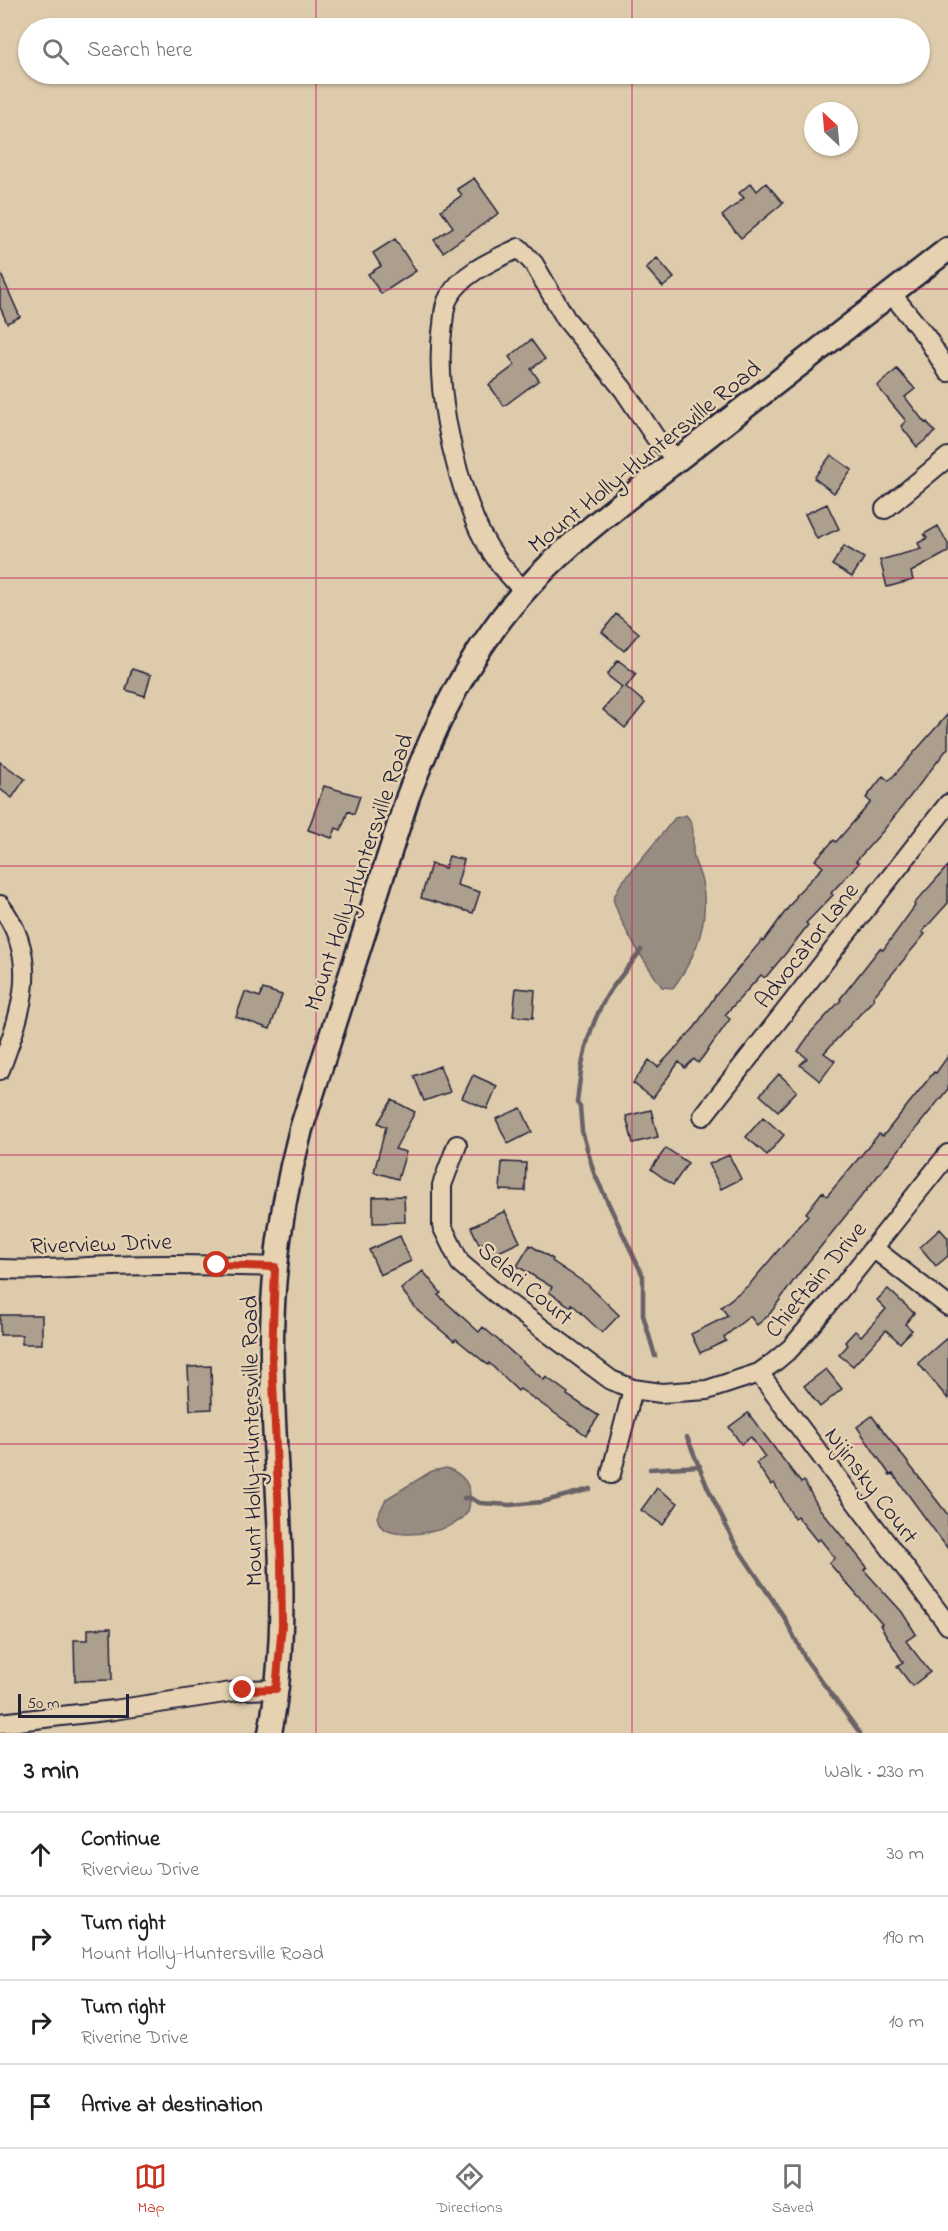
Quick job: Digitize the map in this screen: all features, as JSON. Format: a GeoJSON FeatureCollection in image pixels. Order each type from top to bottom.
{"type":"FeatureCollection","features":[{"type":"Feature","properties":{"kind":"main road","name":"Mount Holly-Huntersville Road"},"geometry":{"type":"LineString","coordinates":[[270,1733],[282,1625],[272,1358],[275,1267],[289,1174],[301,1129],[408,796],[426,750],[460,679],[495,627],[524,591],[576,541],[948,249]]}},
{"type":"Feature","properties":{"kind":"street"},"geometry":{"type":"LineString","coordinates":[[524,591],[507,575],[487,545],[475,520],[459,470],[444,406],[439,372],[445,309],[449,297],[471,274],[485,264],[519,248],[534,264],[566,320],[623,389],[655,437],[677,460]]}},
{"type":"Feature","properties":{"kind":"street"},"geometry":{"type":"LineString","coordinates":[[891,293],[927,338],[948,372]]}},
{"type":"Feature","properties":{"kind":"street"},"geometry":{"type":"LineString","coordinates":[[885,509],[948,457]]}},
{"type":"Feature","properties":{"kind":"street","name":"Advocator Lane"},"geometry":{"type":"LineString","coordinates":[[702,1116],[948,804]]}},
{"type":"Feature","properties":{"kind":"street"},"geometry":{"type":"LineString","coordinates":[[0,906],[20,944],[24,976],[16,1028],[0,1070]]}},
{"type":"Feature","properties":{"kind":"street","name":"Selari Court"},"geometry":{"type":"LineString","coordinates":[[457,1145],[442,1185],[442,1226],[460,1263],[504,1300],[600,1373],[633,1389]]}},
{"type":"Feature","properties":{"kind":"street","name":"Chieftain Drive"},"geometry":{"type":"LineString","coordinates":[[633,1389],[661,1393],[707,1390],[759,1373],[791,1348],[948,1154]]}},
{"type":"Feature","properties":{"kind":"street"},"geometry":{"type":"LineString","coordinates":[[873,1248],[948,1306]]}},
{"type":"Feature","properties":{"kind":"street","name":"Riverview Drive"},"geometry":{"type":"LineString","coordinates":[[0,1269],[206,1265],[275,1267]]}},
{"type":"Feature","properties":{"kind":"street","name":"Nijinsky Court"},"geometry":{"type":"LineString","coordinates":[[759,1373],[948,1625]]}},
{"type":"Feature","properties":{"kind":"street"},"geometry":{"type":"LineString","coordinates":[[611,1474],[633,1389]]}},
{"type":"Feature","properties":{"kind":"street"},"geometry":{"type":"LineString","coordinates":[[0,1723],[114,1710],[243,1690],[276,1689]]}},
{"type":"Feature","properties":{"kind":"shaded area"},"geometry":{"type":"Polygon","coordinates":[[[686,815],[692,827],[693,855],[702,882],[704,910],[699,938],[688,964],[673,988],[662,987],[628,934],[613,899],[620,885],[675,818],[686,815]]]}},
{"type":"Feature","properties":{"kind":"shaded area"},"geometry":{"type":"Polygon","coordinates":[[[447,1468],[456,1472],[468,1485],[469,1509],[460,1520],[440,1529],[415,1534],[392,1532],[381,1527],[377,1517],[386,1499],[432,1471],[447,1468]]]}},
{"type":"Feature","properties":{"kind":"building"},"geometry":{"type":"Polygon","coordinates":[[[474,178],[499,213],[443,252],[434,240],[453,227],[441,210],[462,195],[457,189],[474,178]]]}},
{"type":"Feature","properties":{"kind":"building"},"geometry":{"type":"Polygon","coordinates":[[[751,183],[757,191],[766,183],[783,203],[741,238],[722,216],[744,198],[739,193],[751,183]]]}},
{"type":"Feature","properties":{"kind":"building"},"geometry":{"type":"Polygon","coordinates":[[[395,239],[416,271],[381,294],[368,274],[381,266],[373,253],[395,239]]]}},
{"type":"Feature","properties":{"kind":"building"},"geometry":{"type":"Polygon","coordinates":[[[657,258],[674,278],[663,287],[646,268],[657,258]]]}},
{"type":"Feature","properties":{"kind":"building"},"geometry":{"type":"Polygon","coordinates":[[[0,272],[20,317],[7,323],[0,307],[0,272]]]}},
{"type":"Feature","properties":{"kind":"building"},"geometry":{"type":"Polygon","coordinates":[[[531,340],[545,359],[531,369],[539,380],[504,406],[489,385],[515,365],[509,357],[531,340]]]}},
{"type":"Feature","properties":{"kind":"building"},"geometry":{"type":"Polygon","coordinates":[[[897,369],[915,389],[905,397],[935,432],[917,447],[901,426],[906,421],[877,386],[897,369]]]}},
{"type":"Feature","properties":{"kind":"building"},"geometry":{"type":"Polygon","coordinates":[[[831,455],[852,470],[834,493],[814,478],[831,455]]]}},
{"type":"Feature","properties":{"kind":"building"},"geometry":{"type":"Polygon","coordinates":[[[827,504],[839,529],[817,539],[805,514],[827,504]]]}},
{"type":"Feature","properties":{"kind":"building"},"geometry":{"type":"Polygon","coordinates":[[[938,526],[948,544],[948,552],[911,572],[913,580],[887,587],[880,560],[921,549],[918,543],[927,538],[924,534],[938,526]]]}},
{"type":"Feature","properties":{"kind":"building"},"geometry":{"type":"Polygon","coordinates":[[[844,546],[864,558],[852,577],[832,565],[844,546]]]}},
{"type":"Feature","properties":{"kind":"building"},"geometry":{"type":"Polygon","coordinates":[[[616,614],[639,633],[624,651],[602,632],[616,614]]]}},
{"type":"Feature","properties":{"kind":"building"},"geometry":{"type":"Polygon","coordinates":[[[618,660],[636,674],[626,687],[645,703],[625,728],[603,710],[622,687],[607,675],[618,660]]]}},
{"type":"Feature","properties":{"kind":"building"},"geometry":{"type":"Polygon","coordinates":[[[132,669],[151,675],[145,696],[126,690],[132,669]]]}},
{"type":"Feature","properties":{"kind":"building"},"geometry":{"type":"Polygon","coordinates":[[[948,714],[948,748],[883,831],[856,861],[859,863],[806,923],[808,925],[791,947],[765,978],[761,975],[725,1015],[730,1019],[698,1063],[694,1059],[685,1068],[679,1062],[653,1098],[633,1083],[649,1060],[658,1067],[695,1027],[715,996],[762,940],[763,942],[795,896],[823,867],[815,860],[834,840],[836,842],[871,802],[866,798],[883,776],[889,781],[948,714]]]}},
{"type":"Feature","properties":{"kind":"building"},"geometry":{"type":"Polygon","coordinates":[[[0,762],[25,779],[12,798],[0,789],[0,762]]]}},
{"type":"Feature","properties":{"kind":"building"},"geometry":{"type":"Polygon","coordinates":[[[324,786],[360,796],[354,814],[348,811],[341,830],[336,828],[332,838],[308,830],[324,786]]]}},
{"type":"Feature","properties":{"kind":"building"},"geometry":{"type":"Polygon","coordinates":[[[449,856],[464,860],[457,885],[480,892],[473,913],[421,898],[431,864],[445,868],[449,856]]]}},
{"type":"Feature","properties":{"kind":"building"},"geometry":{"type":"Polygon","coordinates":[[[948,866],[948,903],[922,932],[925,934],[873,997],[874,999],[824,1053],[835,1061],[820,1081],[800,1065],[807,1058],[798,1051],[812,1031],[841,1000],[880,948],[883,950],[915,906],[914,904],[948,866]]]}},
{"type":"Feature","properties":{"kind":"building"},"geometry":{"type":"Polygon","coordinates":[[[516,988],[535,990],[533,1018],[513,1016],[516,988]]]}},
{"type":"Feature","properties":{"kind":"building"},"geometry":{"type":"Polygon","coordinates":[[[263,989],[282,995],[270,1029],[236,1017],[245,992],[260,997],[263,989]]]}},
{"type":"Feature","properties":{"kind":"building"},"geometry":{"type":"Polygon","coordinates":[[[948,1056],[948,1089],[797,1276],[769,1315],[757,1325],[750,1316],[724,1337],[726,1341],[700,1353],[691,1334],[728,1316],[721,1307],[749,1285],[808,1215],[806,1213],[822,1192],[827,1196],[879,1134],[883,1136],[948,1056]]]}},
{"type":"Feature","properties":{"kind":"building"},"geometry":{"type":"Polygon","coordinates":[[[440,1066],[450,1092],[424,1101],[414,1076],[440,1066]]]}},
{"type":"Feature","properties":{"kind":"building"},"geometry":{"type":"Polygon","coordinates":[[[779,1074],[797,1091],[778,1111],[760,1095],[779,1074]]]}},
{"type":"Feature","properties":{"kind":"building"},"geometry":{"type":"Polygon","coordinates":[[[473,1075],[497,1086],[487,1109],[462,1098],[473,1075]]]}},
{"type":"Feature","properties":{"kind":"building"},"geometry":{"type":"Polygon","coordinates":[[[392,1100],[415,1112],[395,1149],[406,1152],[398,1179],[374,1172],[386,1127],[378,1123],[392,1100]]]}},
{"type":"Feature","properties":{"kind":"building"},"geometry":{"type":"Polygon","coordinates":[[[521,1108],[532,1132],[508,1144],[496,1119],[521,1108]]]}},
{"type":"Feature","properties":{"kind":"building"},"geometry":{"type":"Polygon","coordinates":[[[651,1110],[658,1137],[633,1143],[626,1116],[651,1110]]]}},
{"type":"Feature","properties":{"kind":"building"},"geometry":{"type":"Polygon","coordinates":[[[763,1117],[784,1135],[767,1155],[746,1137],[763,1117]]]}},
{"type":"Feature","properties":{"kind":"building"},"geometry":{"type":"Polygon","coordinates":[[[666,1148],[688,1163],[673,1185],[651,1169],[666,1148]]]}},
{"type":"Feature","properties":{"kind":"building"},"geometry":{"type":"Polygon","coordinates":[[[729,1155],[741,1179],[721,1189],[709,1164],[729,1155]]]}},
{"type":"Feature","properties":{"kind":"building"},"geometry":{"type":"Polygon","coordinates":[[[502,1162],[526,1163],[525,1191],[500,1190],[502,1162]]]}},
{"type":"Feature","properties":{"kind":"building"},"geometry":{"type":"Polygon","coordinates":[[[404,1196],[405,1222],[373,1223],[373,1197],[404,1196]]]}},
{"type":"Feature","properties":{"kind":"building"},"geometry":{"type":"Polygon","coordinates":[[[505,1211],[520,1242],[490,1256],[483,1243],[479,1244],[471,1227],[505,1211]]]}},
{"type":"Feature","properties":{"kind":"building"},"geometry":{"type":"Polygon","coordinates":[[[940,1229],[948,1238],[948,1256],[936,1266],[920,1247],[940,1229]]]}},
{"type":"Feature","properties":{"kind":"building"},"geometry":{"type":"Polygon","coordinates":[[[400,1236],[411,1261],[380,1275],[369,1250],[400,1236]]]}},
{"type":"Feature","properties":{"kind":"building"},"geometry":{"type":"Polygon","coordinates":[[[530,1245],[588,1285],[619,1315],[602,1333],[572,1304],[571,1307],[549,1292],[552,1287],[517,1266],[530,1245]]]}},
{"type":"Feature","properties":{"kind":"building"},"geometry":{"type":"Polygon","coordinates":[[[423,1271],[441,1293],[438,1295],[479,1332],[483,1327],[544,1380],[546,1377],[568,1393],[567,1395],[599,1416],[586,1435],[520,1389],[518,1391],[489,1363],[488,1365],[456,1339],[454,1341],[418,1311],[401,1289],[423,1271]]]}},
{"type":"Feature","properties":{"kind":"building"},"geometry":{"type":"Polygon","coordinates":[[[888,1289],[914,1313],[905,1324],[912,1330],[900,1343],[886,1330],[853,1366],[839,1355],[848,1345],[845,1342],[855,1331],[861,1336],[886,1309],[877,1300],[888,1289]]]}},
{"type":"Feature","properties":{"kind":"building"},"geometry":{"type":"Polygon","coordinates":[[[0,1315],[42,1315],[42,1344],[22,1344],[22,1335],[0,1335],[0,1315]]]}},
{"type":"Feature","properties":{"kind":"building"},"geometry":{"type":"Polygon","coordinates":[[[948,1337],[948,1399],[918,1363],[948,1337]]]}},
{"type":"Feature","properties":{"kind":"building"},"geometry":{"type":"Polygon","coordinates":[[[211,1366],[212,1409],[190,1410],[188,1367],[211,1366]]]}},
{"type":"Feature","properties":{"kind":"building"},"geometry":{"type":"Polygon","coordinates":[[[826,1369],[842,1389],[820,1407],[804,1386],[826,1369]]]}},
{"type":"Feature","properties":{"kind":"building"},"geometry":{"type":"Polygon","coordinates":[[[748,1413],[801,1483],[804,1481],[819,1508],[867,1567],[864,1570],[902,1612],[916,1634],[906,1641],[930,1672],[912,1686],[897,1666],[903,1662],[880,1625],[882,1624],[829,1563],[835,1558],[820,1539],[817,1541],[797,1516],[794,1518],[774,1483],[771,1485],[756,1463],[765,1457],[751,1437],[741,1444],[729,1427],[748,1413]]]}},
{"type":"Feature","properties":{"kind":"building"},"geometry":{"type":"Polygon","coordinates":[[[872,1416],[948,1515],[948,1549],[893,1474],[890,1475],[857,1427],[872,1416]]]}},
{"type":"Feature","properties":{"kind":"building"},"geometry":{"type":"Polygon","coordinates":[[[657,1488],[678,1503],[663,1525],[641,1510],[657,1488]]]}},
{"type":"Feature","properties":{"kind":"building"},"geometry":{"type":"Polygon","coordinates":[[[111,1628],[112,1680],[75,1681],[74,1640],[88,1640],[88,1629],[111,1628]]]}},
{"type":"Feature","properties":{"kind":"waterway"},"geometry":{"type":"LineString","coordinates":[[641,950],[609,992],[593,1025],[583,1062],[577,1103],[580,1107],[582,1131],[594,1173],[643,1276],[643,1315],[655,1356]]}},
{"type":"Feature","properties":{"kind":"waterway"},"geometry":{"type":"LineString","coordinates":[[687,1437],[707,1486],[735,1544],[784,1617],[806,1660],[860,1733]]}},
{"type":"Feature","properties":{"kind":"waterway"},"geometry":{"type":"LineString","coordinates":[[650,1469],[700,1466]]}},
{"type":"Feature","properties":{"kind":"waterway"},"geometry":{"type":"LineString","coordinates":[[464,1498],[480,1503],[510,1505],[542,1502],[590,1489]]}},
{"type":"Feature","properties":{"kind":"route"},"geometry":{"type":"LineString","coordinates":[[217,1265],[275,1267],[272,1303],[272,1358],[282,1625],[276,1689],[243,1690]]}}]}
